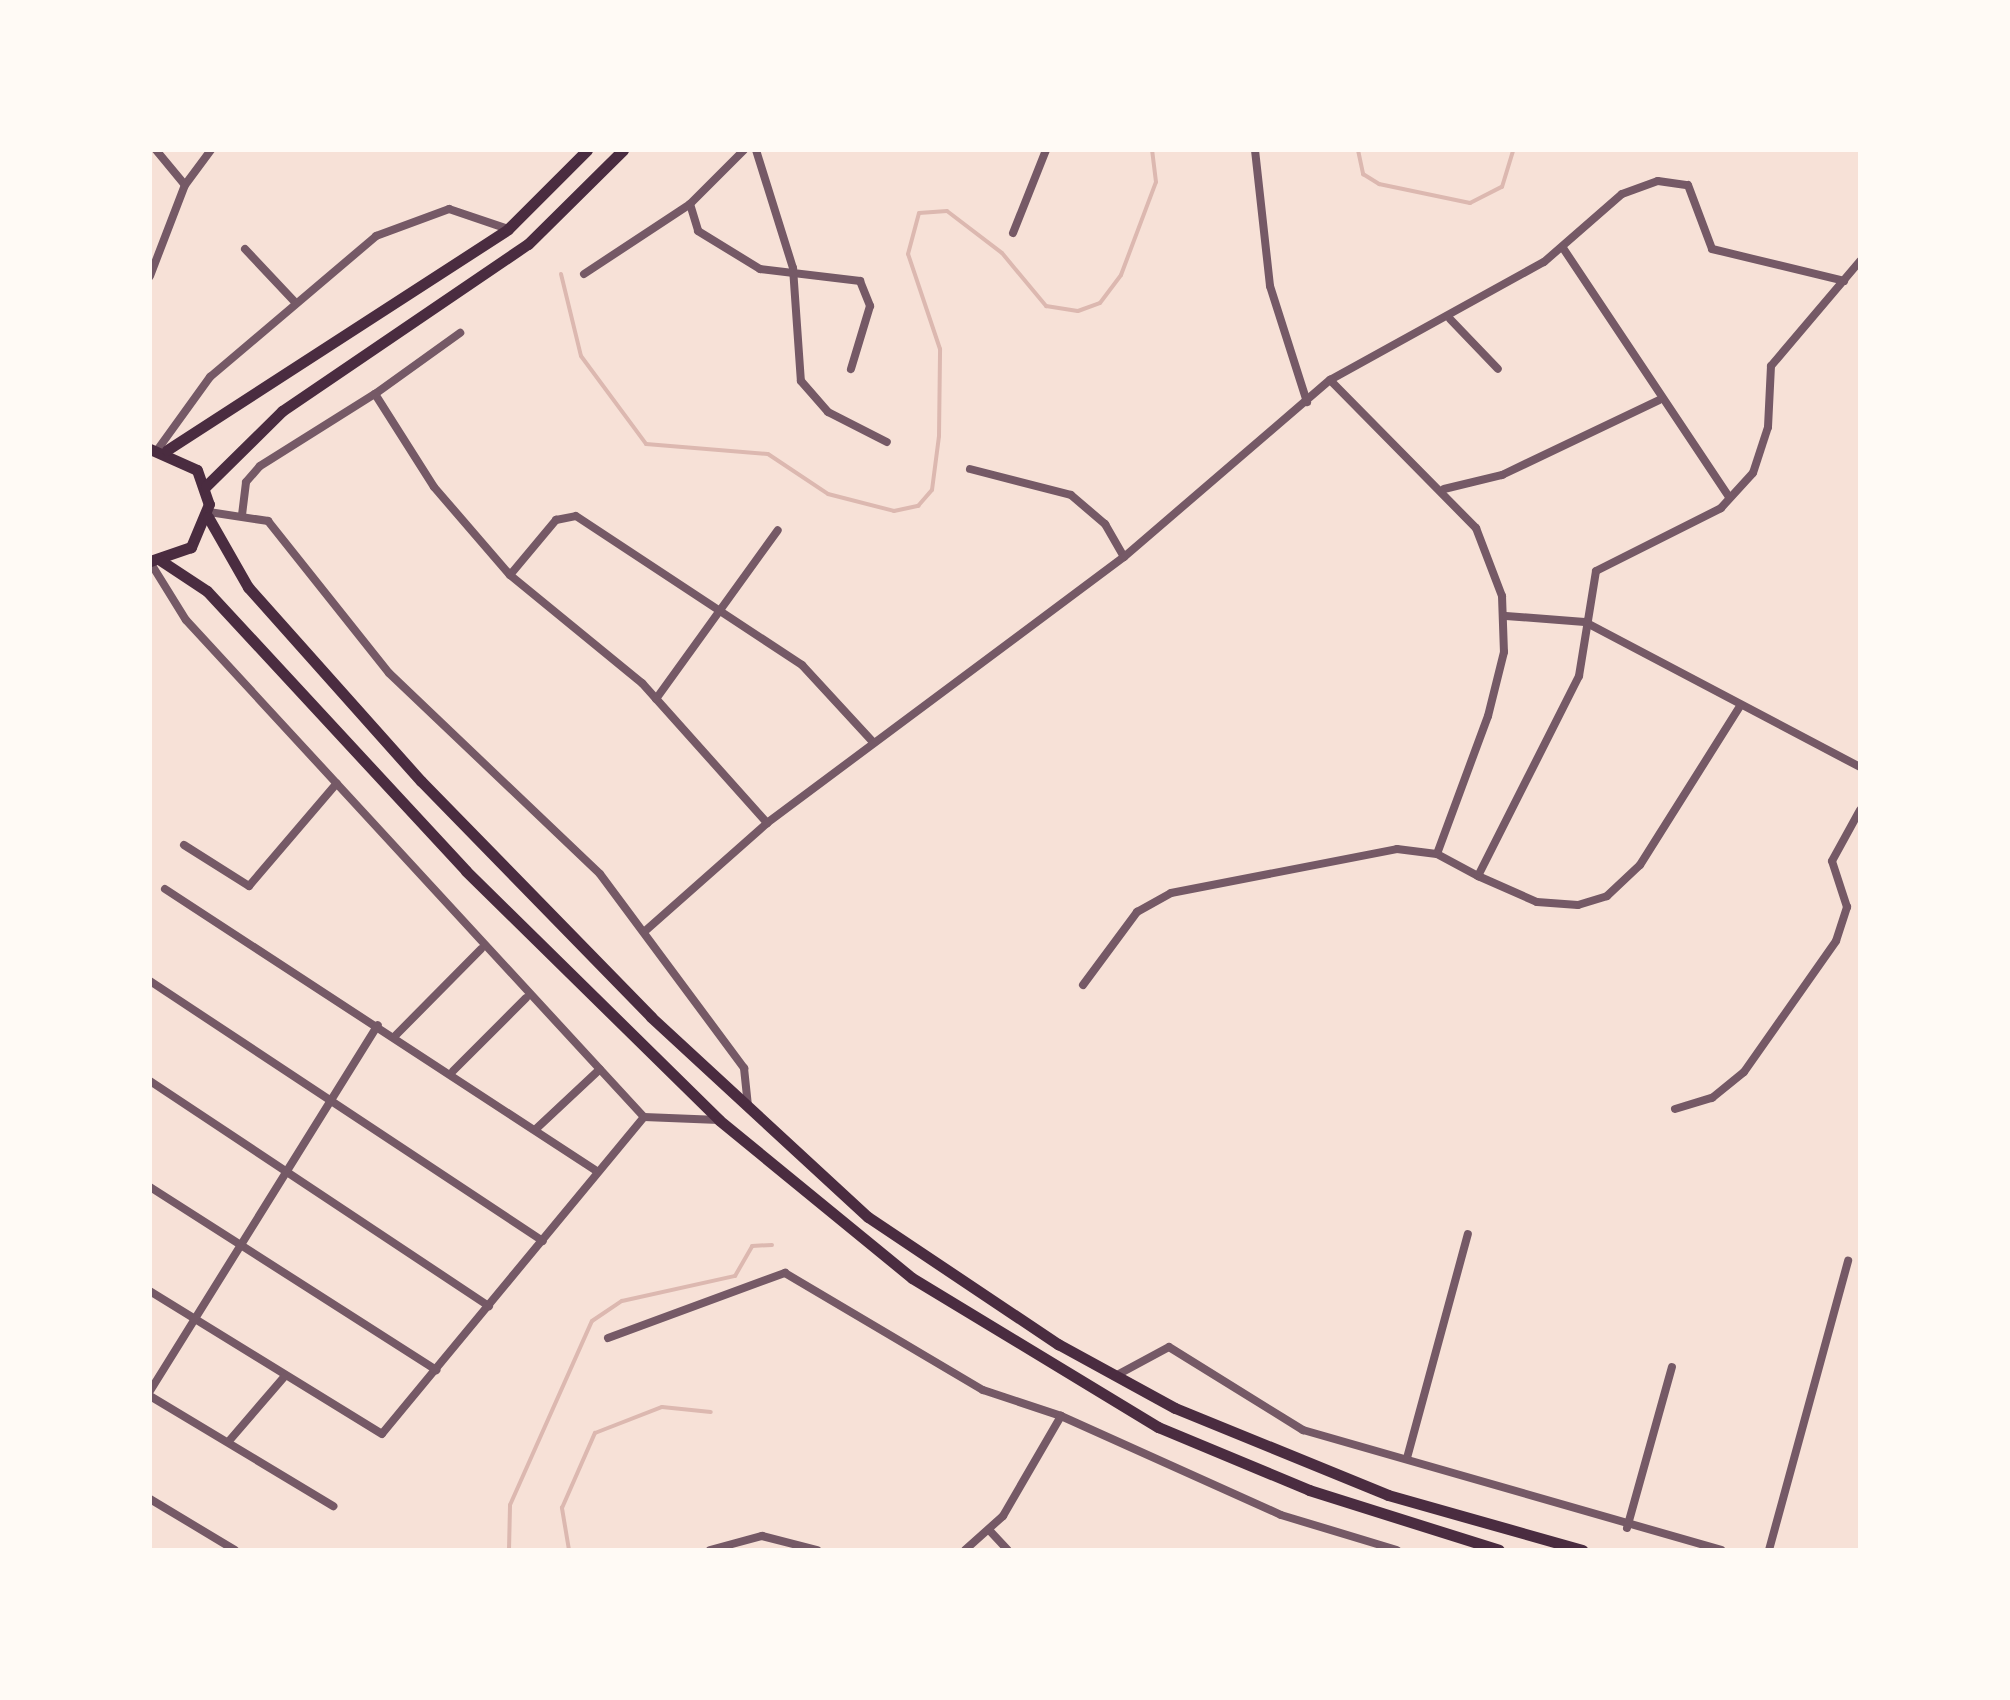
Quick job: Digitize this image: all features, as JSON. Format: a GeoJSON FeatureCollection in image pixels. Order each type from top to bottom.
{"type":"FeatureCollection","features":[{"type":"Feature","properties":{"kind":"main road"},"geometry":{"type":"LineString","coordinates":[[586,150],[508,229],[158,449],[206,486],[208,515],[248,587],[384,740],[747,1111],[868,1218],[1116,1376],[1316,1469],[1582,1550]]}},
{"type":"Feature","properties":{"kind":"main road"},"geometry":{"type":"LineString","coordinates":[[206,486],[282,411],[528,244],[622,150]]}},
{"type":"Feature","properties":{"kind":"main road"},"geometry":{"type":"LineString","coordinates":[[153,561],[190,547],[208,515]]}},
{"type":"Feature","properties":{"kind":"main road"},"geometry":{"type":"LineString","coordinates":[[153,561],[207,591],[466,871],[719,1120],[912,1278],[1158,1426],[1328,1497],[1499,1550]]}},
{"type":"Feature","properties":{"kind":"street"},"geometry":{"type":"LineString","coordinates":[[156,150],[185,185]]}},
{"type":"Feature","properties":{"kind":"street"},"geometry":{"type":"LineString","coordinates":[[150,276],[185,185],[211,150]]}},
{"type":"Feature","properties":{"kind":"street"},"geometry":{"type":"LineString","coordinates":[[584,274],[690,204],[744,150]]}},
{"type":"Feature","properties":{"kind":"street"},"geometry":{"type":"LineString","coordinates":[[756,150],[793,268],[801,381],[828,412],[887,442]]}},
{"type":"Feature","properties":{"kind":"street"},"geometry":{"type":"LineString","coordinates":[[1013,233],[1046,150]]}},
{"type":"Feature","properties":{"kind":"street"},"geometry":{"type":"LineString","coordinates":[[1255,150],[1270,286],[1306,402]]}},
{"type":"Feature","properties":{"kind":"street"},"geometry":{"type":"LineString","coordinates":[[644,932],[767,823],[1124,557],[1330,380],[1393,338],[1450,319],[1564,248],[1622,194],[1670,180],[1699,198],[1712,249],[1844,281]]}},
{"type":"Feature","properties":{"kind":"street"},"geometry":{"type":"LineString","coordinates":[[690,204],[698,231],[722,252],[760,269],[793,268],[867,289],[851,368]]}},
{"type":"Feature","properties":{"kind":"street"},"geometry":{"type":"LineString","coordinates":[[158,449],[210,378],[294,301],[410,216],[449,209],[508,229]]}},
{"type":"Feature","properties":{"kind":"street"},"geometry":{"type":"LineString","coordinates":[[246,248],[294,301]]}},
{"type":"Feature","properties":{"kind":"street"},"geometry":{"type":"LineString","coordinates":[[1564,248],[1659,400],[1730,497]]}},
{"type":"Feature","properties":{"kind":"street"},"geometry":{"type":"LineString","coordinates":[[1478,876],[1580,676],[1596,572],[1730,497],[1761,456],[1770,366],[1860,261]]}},
{"type":"Feature","properties":{"kind":"street"},"geometry":{"type":"LineString","coordinates":[[1450,319],[1498,369]]}},
{"type":"Feature","properties":{"kind":"street"},"geometry":{"type":"LineString","coordinates":[[242,514],[246,482],[260,466],[375,394],[460,334]]}},
{"type":"Feature","properties":{"kind":"street"},"geometry":{"type":"LineString","coordinates":[[1330,380],[1444,489],[1482,541],[1506,616],[1488,716],[1437,854]]}},
{"type":"Feature","properties":{"kind":"street"},"geometry":{"type":"LineString","coordinates":[[375,394],[434,487],[510,575],[656,699],[767,823]]}},
{"type":"Feature","properties":{"kind":"street"},"geometry":{"type":"LineString","coordinates":[[1444,489],[1502,475],[1659,400]]}},
{"type":"Feature","properties":{"kind":"street"},"geometry":{"type":"LineString","coordinates":[[970,469],[1071,495],[1105,524],[1124,557]]}},
{"type":"Feature","properties":{"kind":"street"},"geometry":{"type":"LineString","coordinates":[[208,515],[242,514],[268,520],[389,673],[600,874],[744,1068],[747,1111]]}},
{"type":"Feature","properties":{"kind":"street"},"geometry":{"type":"LineString","coordinates":[[510,575],[570,514],[802,665],[873,742]]}},
{"type":"Feature","properties":{"kind":"street"},"geometry":{"type":"LineString","coordinates":[[656,699],[723,614],[778,530]]}},
{"type":"Feature","properties":{"kind":"street"},"geometry":{"type":"LineString","coordinates":[[153,561],[186,620],[337,783],[481,950],[644,1118],[719,1120]]}},
{"type":"Feature","properties":{"kind":"street"},"geometry":{"type":"LineString","coordinates":[[1506,616],[1586,622],[1860,767]]}},
{"type":"Feature","properties":{"kind":"street"},"geometry":{"type":"LineString","coordinates":[[1083,985],[1137,912],[1171,894],[1360,851],[1437,854],[1536,902],[1578,906],[1607,896],[1640,865],[1740,706]]}},
{"type":"Feature","properties":{"kind":"street"},"geometry":{"type":"LineString","coordinates":[[184,845],[249,886],[337,783]]}},
{"type":"Feature","properties":{"kind":"street"},"geometry":{"type":"LineString","coordinates":[[1675,1109],[1712,1098],[1744,1072],[1836,941],[1848,907],[1832,861],[1860,810]]}},
{"type":"Feature","properties":{"kind":"street"},"geometry":{"type":"LineString","coordinates":[[165,889],[453,1072],[595,1170]]}},
{"type":"Feature","properties":{"kind":"street"},"geometry":{"type":"LineString","coordinates":[[395,1036],[481,950]]}},
{"type":"Feature","properties":{"kind":"street"},"geometry":{"type":"LineString","coordinates":[[150,981],[543,1241]]}},
{"type":"Feature","properties":{"kind":"street"},"geometry":{"type":"LineString","coordinates":[[453,1072],[526,998]]}},
{"type":"Feature","properties":{"kind":"street"},"geometry":{"type":"LineString","coordinates":[[333,1506],[150,1394],[191,1320],[378,1024]]}},
{"type":"Feature","properties":{"kind":"street"},"geometry":{"type":"LineString","coordinates":[[538,1128],[600,1069]]}},
{"type":"Feature","properties":{"kind":"street"},"geometry":{"type":"LineString","coordinates":[[150,1081],[489,1306]]}},
{"type":"Feature","properties":{"kind":"street"},"geometry":{"type":"LineString","coordinates":[[150,1290],[191,1320],[382,1434],[543,1241],[595,1170],[644,1118]]}},
{"type":"Feature","properties":{"kind":"street"},"geometry":{"type":"LineString","coordinates":[[150,1187],[436,1370]]}},
{"type":"Feature","properties":{"kind":"street"},"geometry":{"type":"LineString","coordinates":[[1407,1458],[1468,1234]]}},
{"type":"Feature","properties":{"kind":"street"},"geometry":{"type":"LineString","coordinates":[[1769,1550],[1848,1262]]}},
{"type":"Feature","properties":{"kind":"street"},"geometry":{"type":"LineString","coordinates":[[608,1338],[657,1313],[800,1276],[909,1352],[1280,1515],[1397,1550]]}},
{"type":"Feature","properties":{"kind":"street"},"geometry":{"type":"LineString","coordinates":[[1116,1376],[1170,1347],[1290,1424],[1627,1528],[1721,1550]]}},
{"type":"Feature","properties":{"kind":"street"},"geometry":{"type":"LineString","coordinates":[[1627,1528],[1672,1366]]}},
{"type":"Feature","properties":{"kind":"street"},"geometry":{"type":"LineString","coordinates":[[229,1441],[284,1376]]}},
{"type":"Feature","properties":{"kind":"street"},"geometry":{"type":"LineString","coordinates":[[965,1550],[990,1531],[1061,1416]]}},
{"type":"Feature","properties":{"kind":"street"},"geometry":{"type":"LineString","coordinates":[[150,1499],[235,1550]]}},
{"type":"Feature","properties":{"kind":"street"},"geometry":{"type":"LineString","coordinates":[[990,1531],[1008,1550]]}},
{"type":"Feature","properties":{"kind":"street"},"geometry":{"type":"LineString","coordinates":[[710,1550],[762,1536],[817,1550]]}},
{"type":"Feature","properties":{"kind":"waterway"},"geometry":{"type":"LineString","coordinates":[[561,274],[581,356],[646,444],[768,454],[828,494],[894,511],[918,506],[932,490],[939,436],[940,349],[908,254],[919,213],[947,211],[1002,253],[1046,306],[1078,311],[1100,303],[1121,275],[1156,182],[1152,150]]}},
{"type":"Feature","properties":{"kind":"waterway"},"geometry":{"type":"LineString","coordinates":[[1358,150],[1363,174],[1379,184],[1470,203],[1502,187],[1513,150]]}},
{"type":"Feature","properties":{"kind":"waterway"},"geometry":{"type":"LineString","coordinates":[[509,1550],[510,1505],[592,1321],[622,1301],[735,1276],[752,1246],[772,1245]]}},
{"type":"Feature","properties":{"kind":"waterway"},"geometry":{"type":"LineString","coordinates":[[569,1550],[562,1508],[595,1433],[662,1407],[711,1412]]}}]}
